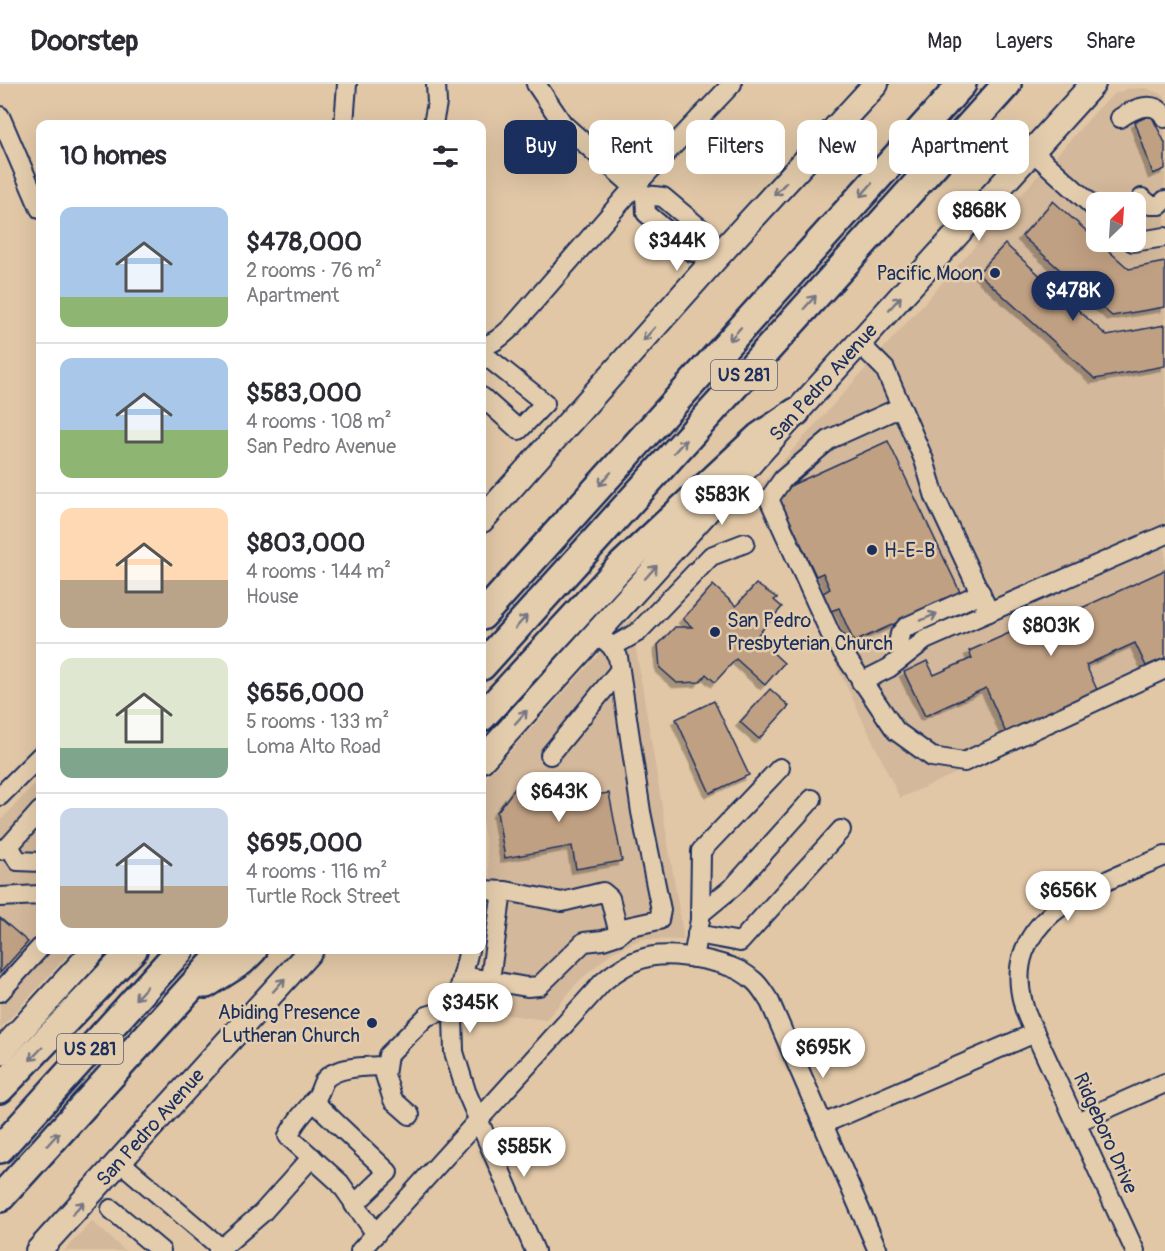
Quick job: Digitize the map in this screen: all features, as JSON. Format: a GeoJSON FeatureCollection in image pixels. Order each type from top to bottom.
{"type":"FeatureCollection","features":[{"type":"Feature","properties":{"kind":"highway","name":"US 281"},"geometry":{"type":"LineString","coordinates":[[486,612],[962,84]]}},
{"type":"Feature","properties":{"kind":"highway","name":"US 281"},"geometry":{"type":"LineString","coordinates":[[486,662],[1007,84]]}},
{"type":"Feature","properties":{"kind":"highway"},"geometry":{"type":"LineString","coordinates":[[486,713],[622,565],[759,437],[796,412]]}},
{"type":"Feature","properties":{"kind":"highway"},"geometry":{"type":"LineString","coordinates":[[0,1089],[37,1053],[129,954]]}},
{"type":"Feature","properties":{"kind":"highway","name":"US 281"},"geometry":{"type":"LineString","coordinates":[[0,1149],[176,954]]}},
{"type":"Feature","properties":{"kind":"highway","name":"US 281"},"geometry":{"type":"LineString","coordinates":[[0,1198],[221,954]]}},
{"type":"Feature","properties":{"kind":"highway"},"geometry":{"type":"LineString","coordinates":[[176,1003],[250,954]]}},
{"type":"Feature","properties":{"kind":"main road"},"geometry":{"type":"LineString","coordinates":[[486,515],[711,255],[876,84]]}},
{"type":"Feature","properties":{"kind":"main road","name":"San Pedro Avenue"},"geometry":{"type":"LineString","coordinates":[[486,756],[604,640],[796,412],[1032,152],[1076,94],[1093,84]]}},
{"type":"Feature","properties":{"kind":"main road"},"geometry":{"type":"LineString","coordinates":[[0,1053],[90,954]]}},
{"type":"Feature","properties":{"kind":"main road","name":"San Pedro Avenue"},"geometry":{"type":"LineString","coordinates":[[38,1251],[307,954]]}},
{"type":"Feature","properties":{"kind":"street"},"geometry":{"type":"LineString","coordinates":[[344,120],[347,84]]}},
{"type":"Feature","properties":{"kind":"street"},"geometry":{"type":"LineString","coordinates":[[434,120],[437,103],[436,84]]}},
{"type":"Feature","properties":{"kind":"street"},"geometry":{"type":"LineString","coordinates":[[536,84],[563,124],[640,191],[663,197],[707,234],[711,255],[692,252],[646,213],[640,191]]}},
{"type":"Feature","properties":{"kind":"street"},"geometry":{"type":"LineString","coordinates":[[486,346],[513,326],[640,191],[732,84]]}},
{"type":"Feature","properties":{"kind":"street"},"geometry":{"type":"LineString","coordinates":[[1120,118],[1129,112],[1149,106],[1156,108],[1165,118]]}},
{"type":"Feature","properties":{"kind":"street"},"geometry":{"type":"LineString","coordinates":[[0,116],[36,200]]}},
{"type":"Feature","properties":{"kind":"street"},"geometry":{"type":"LineString","coordinates":[[1032,152],[1086,200]]}},
{"type":"Feature","properties":{"kind":"street"},"geometry":{"type":"LineString","coordinates":[[1146,202],[1150,205],[1163,204]]}},
{"type":"Feature","properties":{"kind":"street"},"geometry":{"type":"LineString","coordinates":[[664,229],[681,212]]}},
{"type":"Feature","properties":{"kind":"street"},"geometry":{"type":"LineString","coordinates":[[1146,240],[1165,237]]}},
{"type":"Feature","properties":{"kind":"street"},"geometry":{"type":"LineString","coordinates":[[859,343],[885,369],[924,460],[935,497],[989,612]]}},
{"type":"Feature","properties":{"kind":"street"},"geometry":{"type":"LineString","coordinates":[[486,352],[544,403],[519,430],[486,401]]}},
{"type":"Feature","properties":{"kind":"street"},"geometry":{"type":"LineString","coordinates":[[901,407],[830,439],[783,479],[769,499],[831,635],[896,731],[932,757],[964,762],[1165,669]]}},
{"type":"Feature","properties":{"kind":"street"},"geometry":{"type":"LineString","coordinates":[[861,682],[889,668],[926,640],[1165,534]]}},
{"type":"Feature","properties":{"kind":"street"},"geometry":{"type":"LineString","coordinates":[[463,976],[527,987],[539,986],[584,942],[603,940],[619,934],[627,927],[659,920],[661,910],[618,657],[604,640],[638,632],[711,556],[745,543]]}},
{"type":"Feature","properties":{"kind":"street"},"geometry":{"type":"LineString","coordinates":[[905,655],[898,644],[900,634],[906,627],[981,593]]}},
{"type":"Feature","properties":{"kind":"street"},"geometry":{"type":"LineString","coordinates":[[550,755],[619,671]]}},
{"type":"Feature","properties":{"kind":"street"},"geometry":{"type":"LineString","coordinates":[[0,796],[36,760]]}},
{"type":"Feature","properties":{"kind":"street"},"geometry":{"type":"LineString","coordinates":[[693,958],[700,914],[702,851],[780,768]]}},
{"type":"Feature","properties":{"kind":"street"},"geometry":{"type":"LineString","coordinates":[[700,914],[734,886],[812,799]]}},
{"type":"Feature","properties":{"kind":"street"},"geometry":{"type":"LineString","coordinates":[[36,815],[4,848],[18,861],[36,862]]}},
{"type":"Feature","properties":{"kind":"street"},"geometry":{"type":"LineString","coordinates":[[698,934],[740,942],[841,830]]}},
{"type":"Feature","properties":{"kind":"street","name":"Ridgeboro Drive"},"geometry":{"type":"LineString","coordinates":[[1135,1251],[1035,1033],[1023,1004],[1020,982],[1029,943],[1039,926],[1052,911],[1068,899],[1165,856]]}},
{"type":"Feature","properties":{"kind":"street"},"geometry":{"type":"LineString","coordinates":[[486,890],[562,902],[603,892],[610,898],[619,934]]}},
{"type":"Feature","properties":{"kind":"street"},"geometry":{"type":"LineString","coordinates":[[490,980],[502,891]]}},
{"type":"Feature","properties":{"kind":"street"},"geometry":{"type":"LineString","coordinates":[[0,897],[36,895]]}},
{"type":"Feature","properties":{"kind":"street"},"geometry":{"type":"LineString","coordinates":[[0,992],[36,952]]}},
{"type":"Feature","properties":{"kind":"street"},"geometry":{"type":"LineString","coordinates":[[360,1251],[603,982],[618,969],[643,957],[672,953],[734,967],[754,980],[770,1002],[878,1251]]}},
{"type":"Feature","properties":{"kind":"street"},"geometry":{"type":"LineString","coordinates":[[468,954],[454,1008],[454,1052],[466,1091],[535,1251]]}},
{"type":"Feature","properties":{"kind":"street"},"geometry":{"type":"LineString","coordinates":[[410,1114],[393,1100],[385,1075],[388,1055],[427,1016],[454,1008]]}},
{"type":"Feature","properties":{"kind":"street"},"geometry":{"type":"LineString","coordinates":[[823,1124],[1035,1033]]}},
{"type":"Feature","properties":{"kind":"street"},"geometry":{"type":"LineString","coordinates":[[376,1234],[340,1183],[288,1136],[298,1116],[313,1101],[325,1080],[336,1072],[361,1065],[387,1066]]}},
{"type":"Feature","properties":{"kind":"street"},"geometry":{"type":"LineString","coordinates":[[1077,1122],[1165,1083]]}},
{"type":"Feature","properties":{"kind":"street"},"geometry":{"type":"LineString","coordinates":[[313,1101],[388,1172],[354,1205]]}},
{"type":"Feature","properties":{"kind":"street"},"geometry":{"type":"LineString","coordinates":[[119,1161],[219,1250],[262,1213],[312,1157]]}},
{"type":"Feature","properties":{"kind":"street"},"geometry":{"type":"LineString","coordinates":[[111,1209],[161,1251]]}},
{"type":"Feature","properties":{"kind":"shaded area"},"geometry":{"type":"Polygon","coordinates":[[[1146,88],[1165,96],[1165,681],[900,798],[754,493],[1097,110],[1114,94],[1127,89],[1146,88]]]}},
{"type":"Feature","properties":{"kind":"shaded area"},"geometry":{"type":"Polygon","coordinates":[[[631,619],[684,940],[641,939],[611,953],[578,982],[546,1020],[473,1010],[482,954],[486,954],[486,931],[490,907],[490,877],[486,848],[486,778],[631,619]]]}},
{"type":"Feature","properties":{"kind":"shaded area"},"geometry":{"type":"Polygon","coordinates":[[[36,782],[36,954],[68,954],[0,1029],[0,821],[36,782]]]}},
{"type":"Feature","properties":{"kind":"shaded area"},"geometry":{"type":"Polygon","coordinates":[[[92,1221],[125,1251],[64,1251],[92,1221]]]}},
{"type":"Feature","properties":{"kind":"building"},"geometry":{"type":"Polygon","coordinates":[[[1151,115],[1165,143],[1165,169],[1153,174],[1135,122],[1151,115]]]}},
{"type":"Feature","properties":{"kind":"building"},"geometry":{"type":"Polygon","coordinates":[[[1053,201],[1086,231],[1086,252],[1110,252],[1129,269],[1165,262],[1165,307],[1112,316],[1022,236],[1053,201]]]}},
{"type":"Feature","properties":{"kind":"building"},"geometry":{"type":"Polygon","coordinates":[[[1005,244],[1107,336],[1165,325],[1165,366],[1095,379],[978,273],[1005,244]]]}},
{"type":"Feature","properties":{"kind":"building","name":"H-E-B"},"geometry":{"type":"Polygon","coordinates":[[[888,441],[961,594],[854,642],[839,608],[831,611],[823,593],[830,589],[823,573],[816,576],[792,525],[787,527],[774,498],[783,489],[888,441]]]}},
{"type":"Feature","properties":{"kind":"building"},"geometry":{"type":"Polygon","coordinates":[[[1165,570],[1165,658],[1146,666],[1135,643],[1086,665],[1098,692],[1006,733],[986,688],[925,716],[904,672],[927,661],[934,675],[972,658],[969,651],[1061,610],[1064,616],[1165,570]]]}},
{"type":"Feature","properties":{"kind":"building","name":"San Pedro Presbyterian Church"},"geometry":{"type":"Polygon","coordinates":[[[756,584],[777,598],[774,600],[782,607],[756,637],[784,663],[765,685],[736,659],[715,682],[706,674],[700,682],[677,683],[660,668],[658,645],[675,627],[692,627],[683,619],[713,585],[736,606],[756,584]]]}},
{"type":"Feature","properties":{"kind":"building","name":"San Pedro Presbyterian Church"},"geometry":{"type":"Polygon","coordinates":[[[770,689],[789,706],[759,739],[740,722],[770,689]]]}},
{"type":"Feature","properties":{"kind":"building","name":"San Pedro Presbyterian Church"},"geometry":{"type":"Polygon","coordinates":[[[714,701],[749,775],[710,793],[676,719],[714,701]]]}},
{"type":"Feature","properties":{"kind":"building"},"geometry":{"type":"Polygon","coordinates":[[[561,779],[587,796],[609,793],[622,861],[576,869],[572,846],[505,858],[497,812],[516,787],[561,779]]]}},
{"type":"Feature","properties":{"kind":"building"},"geometry":{"type":"Polygon","coordinates":[[[0,918],[28,942],[0,973],[0,918]]]}},
{"type":"Feature","properties":{"kind":"place","name":"Pacific Moon"},"geometry":{"type":"Point","coordinates":[995,273]}},
{"type":"Feature","properties":{"kind":"place","name":"H-E-B"},"geometry":{"type":"Point","coordinates":[872,550]}},
{"type":"Feature","properties":{"kind":"place","name":"San Pedro Presbyterian Church"},"geometry":{"type":"Point","coordinates":[715,632]}},
{"type":"Feature","properties":{"kind":"place","name":"Abiding Presence Lutheran Church"},"geometry":{"type":"Point","coordinates":[372,1023]}}]}
